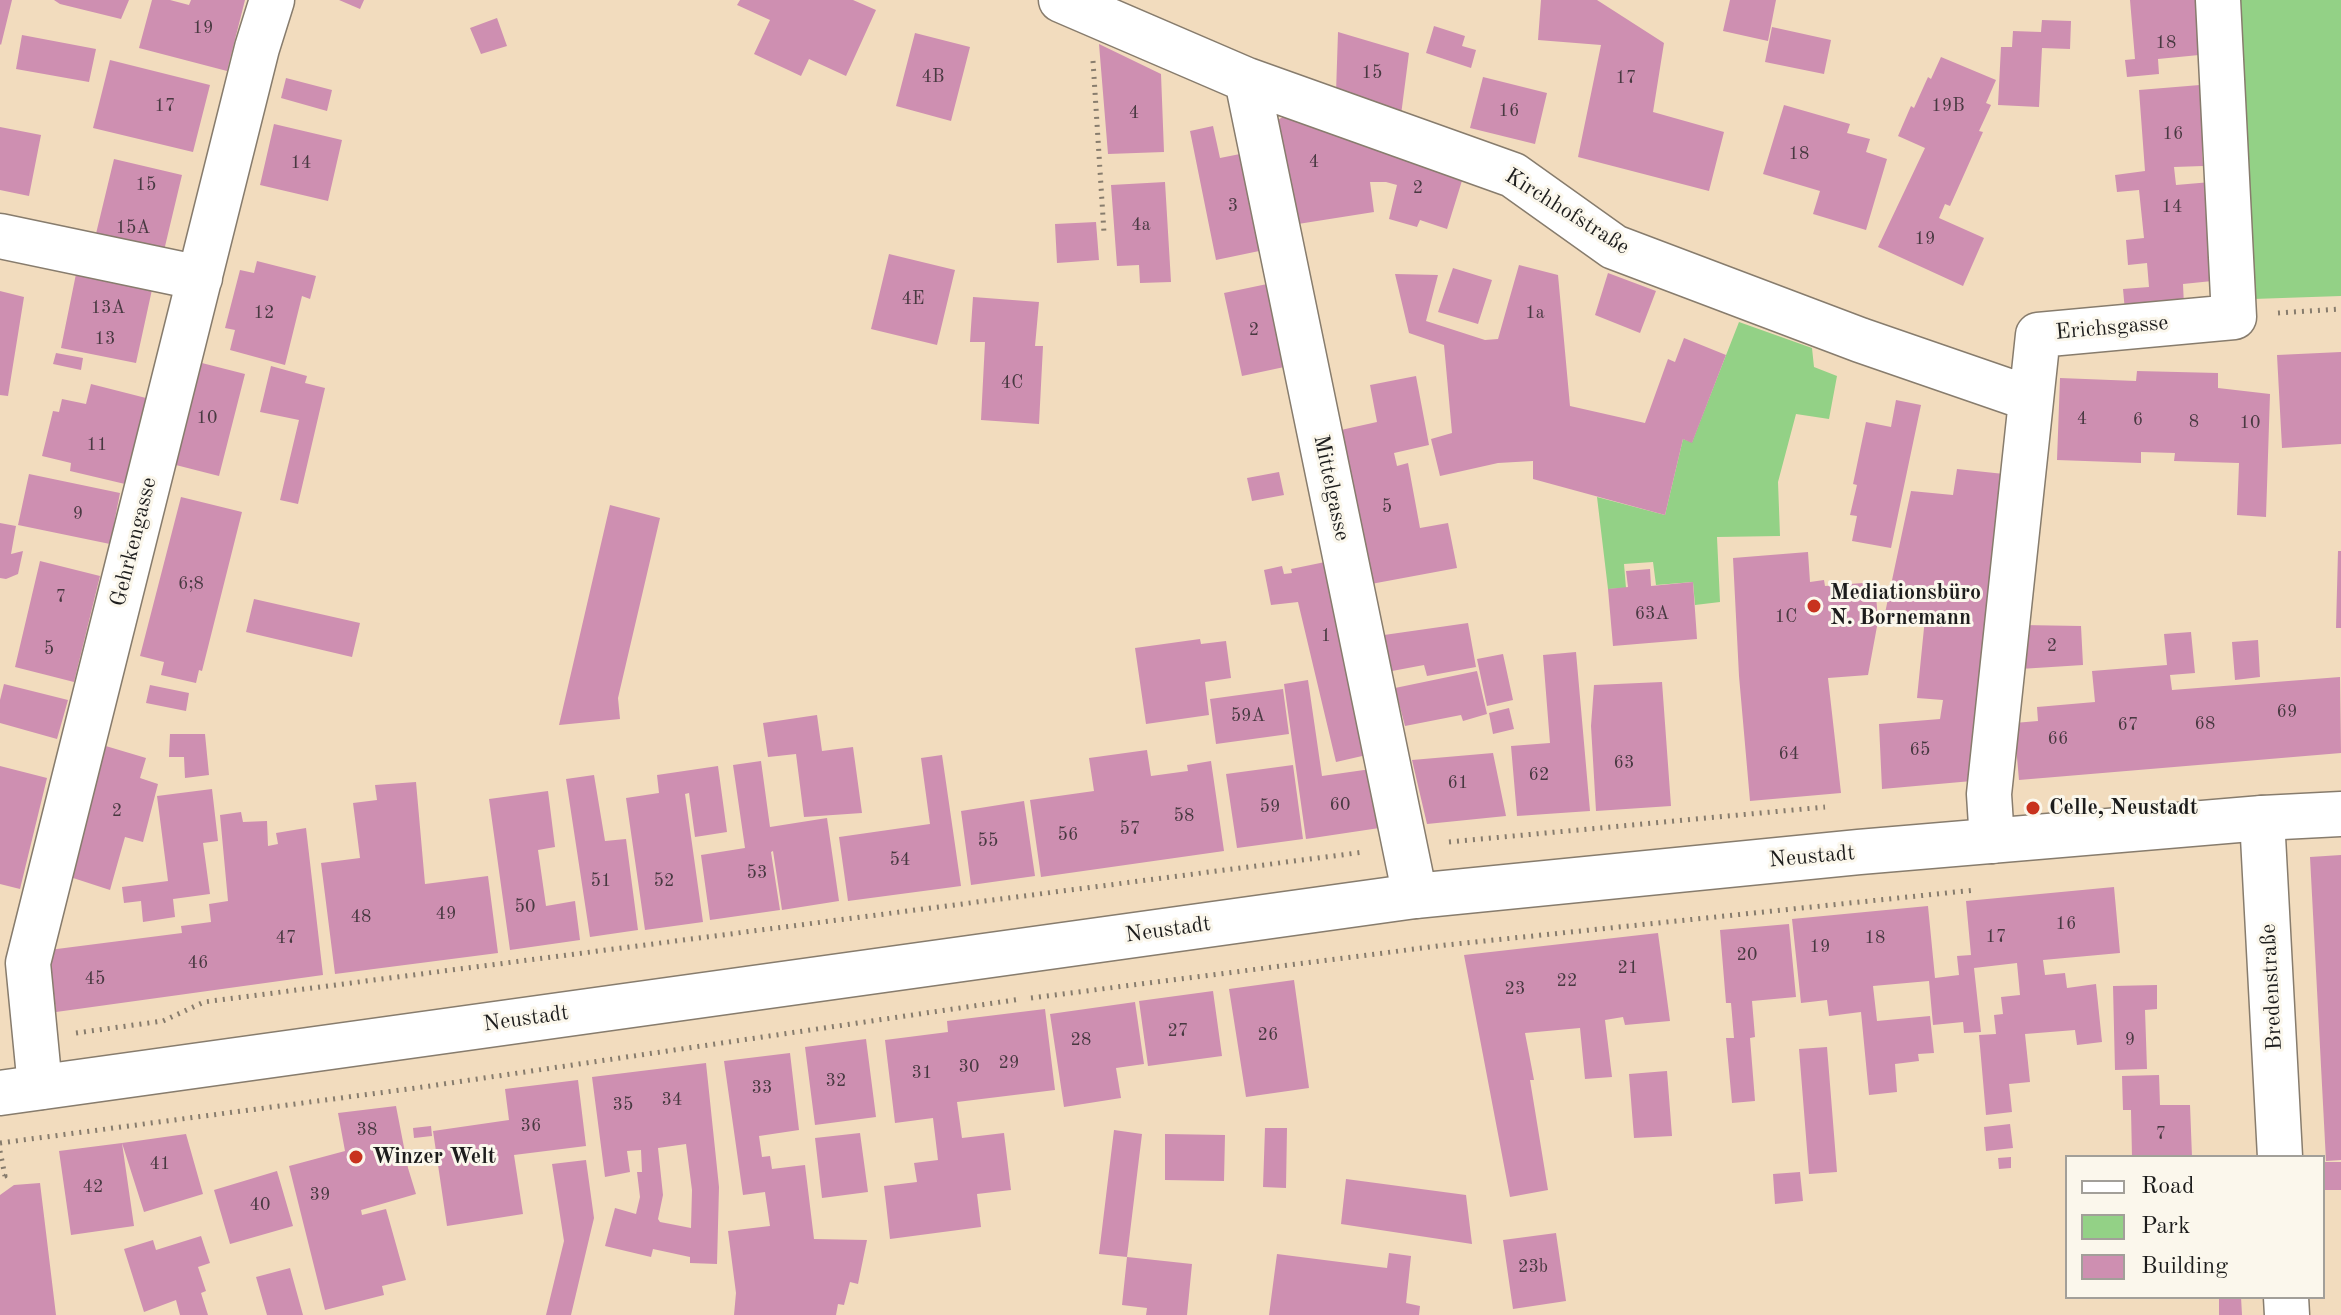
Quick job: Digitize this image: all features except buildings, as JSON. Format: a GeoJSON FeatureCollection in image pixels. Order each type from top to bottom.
{"type":"FeatureCollection","features":[{"type":"Feature","properties":{"kind":"street","name":"Gehrkengasse"},"geometry":{"type":"LineString","coordinates":[[20,1090],[28,963],[272,0]]}},
{"type":"Feature","properties":{"kind":"street"},"geometry":{"type":"LineString","coordinates":[[2218,0],[2234,317]]}},
{"type":"Feature","properties":{"kind":"street","name":"Kirchhofstraße"},"geometry":{"type":"LineString","coordinates":[[1075,6],[1247,80],[1513,175],[1614,247],[1860,340],[2031,399]]}},
{"type":"Feature","properties":{"kind":"street","name":"Mittelgasse"},"geometry":{"type":"LineString","coordinates":[[1247,80],[1415,896]]}},
{"type":"Feature","properties":{"kind":"street"},"geometry":{"type":"LineString","coordinates":[[0,236],[200,278]]}},
{"type":"Feature","properties":{"kind":"street","name":"Erichsgasse"},"geometry":{"type":"LineString","coordinates":[[1992,841],[1989,794],[2038,335],[2234,317]]}},
{"type":"Feature","properties":{"kind":"street","name":"Neustadt"},"geometry":{"type":"LineString","coordinates":[[20,1090],[1415,896],[1992,841],[2341,814]]}},
{"type":"Feature","properties":{"kind":"street","name":"Bredenstraße"},"geometry":{"type":"LineString","coordinates":[[2262,818],[2280,1155]]}},
{"type":"Feature","properties":{"kind":"path"},"geometry":{"type":"LineString","coordinates":[[1075,6],[1104,233]]}},
{"type":"Feature","properties":{"kind":"path"},"geometry":{"type":"LineString","coordinates":[[2234,317],[2341,309]]}},
{"type":"Feature","properties":{"kind":"path"},"geometry":{"type":"LineString","coordinates":[[0,1143],[416,1088],[1029,998],[1353,956],[1986,889]]}},
{"type":"Feature","properties":{"kind":"path"},"geometry":{"type":"LineString","coordinates":[[0,1151],[5,1176],[0,1177]]}},
{"type":"Feature","properties":{"kind":"green space"},"geometry":{"type":"Polygon","coordinates":[[[2234,0],[2341,0],[2341,296],[2253,299],[2234,0]]]}},
{"type":"Feature","properties":{"kind":"green space"},"geometry":{"type":"Polygon","coordinates":[[[1739,322],[1812,348],[1814,367],[1837,376],[1829,419],[1796,414],[1778,482],[1780,536],[1717,537],[1720,602],[1695,605],[1693,582],[1656,585],[1653,562],[1624,564],[1626,588],[1608,589],[1597,497],[1665,515],[1683,439],[1692,442],[1739,322]]]}},
{"type":"Feature","properties":{"kind":"place","name":"Mediationsbüro N. Bornemann"},"geometry":{"type":"Point","coordinates":[1814,606]}},
{"type":"Feature","properties":{"kind":"place","name":"Celle, Neustadt"},"geometry":{"type":"Point","coordinates":[2033,808]}},
{"type":"Feature","properties":{"kind":"place","name":"Winzer Welt"},"geometry":{"type":"Point","coordinates":[356,1157]}}]}
